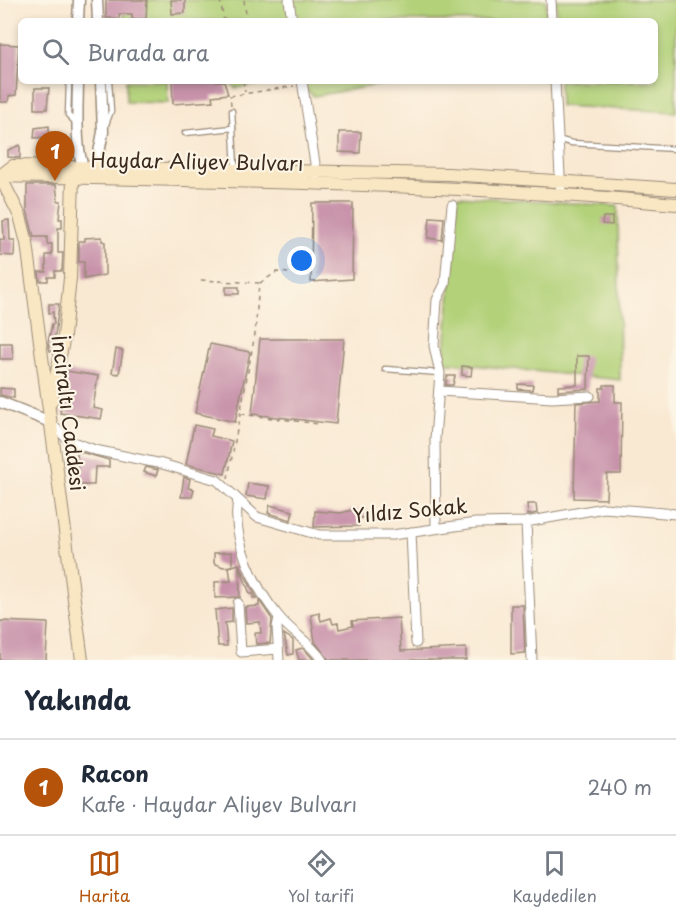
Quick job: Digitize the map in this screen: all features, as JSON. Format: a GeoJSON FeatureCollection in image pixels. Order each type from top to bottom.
{"type":"FeatureCollection","features":[{"type":"Feature","properties":{"kind":"main road","name":"Haydar Aliyev Bulvarı"},"geometry":{"type":"LineString","coordinates":[[0,176],[13,166],[235,168],[561,180],[676,189]]}},
{"type":"Feature","properties":{"kind":"main road","name":"Haydar Aliyev Bulvarı"},"geometry":{"type":"LineString","coordinates":[[0,176],[317,184],[561,194],[676,204]]}},
{"type":"Feature","properties":{"kind":"main road","name":"İnciraltı Caddesi"},"geometry":{"type":"LineString","coordinates":[[0,176],[20,216],[27,243],[48,421],[82,660]]}},
{"type":"Feature","properties":{"kind":"main road"},"geometry":{"type":"LineString","coordinates":[[48,421],[64,336],[70,278],[73,178]]}},
{"type":"Feature","properties":{"kind":"street"},"geometry":{"type":"LineString","coordinates":[[78,18],[79,0]]}},
{"type":"Feature","properties":{"kind":"street"},"geometry":{"type":"LineString","coordinates":[[98,0],[99,18]]}},
{"type":"Feature","properties":{"kind":"street"},"geometry":{"type":"LineString","coordinates":[[289,0],[292,18]]}},
{"type":"Feature","properties":{"kind":"street"},"geometry":{"type":"LineString","coordinates":[[550,0],[552,18]]}},
{"type":"Feature","properties":{"kind":"street"},"geometry":{"type":"LineString","coordinates":[[78,84],[78,124],[82,166],[92,179],[98,166],[103,132],[101,84]]}},
{"type":"Feature","properties":{"kind":"street"},"geometry":{"type":"LineString","coordinates":[[299,84],[317,170],[317,184]]}},
{"type":"Feature","properties":{"kind":"street"},"geometry":{"type":"LineString","coordinates":[[555,84],[560,140],[561,194]]}},
{"type":"Feature","properties":{"kind":"street"},"geometry":{"type":"LineString","coordinates":[[235,168],[235,182]]}},
{"type":"Feature","properties":{"kind":"street"},"geometry":{"type":"LineString","coordinates":[[436,528],[435,439],[440,373],[434,346],[437,300],[444,284],[452,205]]}},
{"type":"Feature","properties":{"kind":"street"},"geometry":{"type":"LineString","coordinates":[[439,392],[552,398],[590,396]]}},
{"type":"Feature","properties":{"kind":"street","name":"Yıldız Sokak"},"geometry":{"type":"LineString","coordinates":[[0,402],[48,421],[70,441],[95,450],[203,475],[226,488],[257,518],[319,535],[392,535],[476,523],[526,522],[604,508],[676,513]]}},
{"type":"Feature","properties":{"kind":"street"},"geometry":{"type":"LineString","coordinates":[[238,500],[236,512],[240,542],[251,569],[279,618],[305,639],[321,659]]}},
{"type":"Feature","properties":{"kind":"street"},"geometry":{"type":"LineString","coordinates":[[526,522],[532,660]]}},
{"type":"Feature","properties":{"kind":"street"},"geometry":{"type":"LineString","coordinates":[[411,532],[416,643]]}},
{"type":"Feature","properties":{"kind":"street"},"geometry":{"type":"LineString","coordinates":[[238,603],[242,652],[278,649]]}},
{"type":"Feature","properties":{"kind":"street"},"geometry":{"type":"LineString","coordinates":[[279,618],[277,627],[279,660]]}},
{"type":"Feature","properties":{"kind":"street"},"geometry":{"type":"LineString","coordinates":[[308,660],[321,659]]}},
{"type":"Feature","properties":{"kind":"lane"},"geometry":{"type":"LineString","coordinates":[[69,84],[68,115],[78,124]]}},
{"type":"Feature","properties":{"kind":"lane"},"geometry":{"type":"LineString","coordinates":[[103,132],[111,114],[110,84]]}},
{"type":"Feature","properties":{"kind":"lane"},"geometry":{"type":"LineString","coordinates":[[232,111],[235,168]]}},
{"type":"Feature","properties":{"kind":"lane"},"geometry":{"type":"LineString","coordinates":[[185,133],[233,128]]}},
{"type":"Feature","properties":{"kind":"lane"},"geometry":{"type":"LineString","coordinates":[[560,140],[572,143],[676,149]]}},
{"type":"Feature","properties":{"kind":"lane"},"geometry":{"type":"LineString","coordinates":[[385,369],[440,373]]}},
{"type":"Feature","properties":{"kind":"path"},"geometry":{"type":"LineString","coordinates":[[220,0],[223,18]]}},
{"type":"Feature","properties":{"kind":"path"},"geometry":{"type":"LineString","coordinates":[[244,0],[247,18]]}},
{"type":"Feature","properties":{"kind":"path"},"geometry":{"type":"LineString","coordinates":[[244,84],[245,93]]}},
{"type":"Feature","properties":{"kind":"path"},"geometry":{"type":"LineString","coordinates":[[232,111],[230,96],[294,84]]}},
{"type":"Feature","properties":{"kind":"path"},"geometry":{"type":"LineString","coordinates":[[201,279],[259,283],[277,272],[290,273]]}},
{"type":"Feature","properties":{"kind":"path"},"geometry":{"type":"LineString","coordinates":[[226,488],[255,334],[259,283]]}},
{"type":"Feature","properties":{"kind":"path"},"geometry":{"type":"LineString","coordinates":[[240,414],[319,424]]}},
{"type":"Feature","properties":{"kind":"green space"},"geometry":{"type":"Polygon","coordinates":[[[123,0],[546,0],[547,18],[124,18],[123,0]]]}},
{"type":"Feature","properties":{"kind":"green space"},"geometry":{"type":"Polygon","coordinates":[[[556,0],[676,0],[676,112],[560,106],[559,84],[658,84],[658,18],[557,18],[556,0]]]}},
{"type":"Feature","properties":{"kind":"green space"},"geometry":{"type":"Polygon","coordinates":[[[126,84],[167,84],[168,103],[126,102],[126,84]]]}},
{"type":"Feature","properties":{"kind":"green space"},"geometry":{"type":"Polygon","coordinates":[[[232,84],[261,84],[235,88],[232,84]]]}},
{"type":"Feature","properties":{"kind":"green space"},"geometry":{"type":"Polygon","coordinates":[[[299,84],[384,84],[314,96],[299,84]]]}},
{"type":"Feature","properties":{"kind":"green space"},"geometry":{"type":"Polygon","coordinates":[[[458,196],[618,206],[620,380],[444,362],[458,196]]]}},
{"type":"Feature","properties":{"kind":"building"},"geometry":{"type":"Polygon","coordinates":[[[106,0],[147,0],[146,18],[132,18],[132,14],[119,14],[119,18],[106,18],[106,0]]]}},
{"type":"Feature","properties":{"kind":"building"},"geometry":{"type":"Polygon","coordinates":[[[171,0],[185,0],[185,13],[172,14],[171,0]]]}},
{"type":"Feature","properties":{"kind":"building"},"geometry":{"type":"Polygon","coordinates":[[[0,44],[18,45],[16,95],[9,96],[8,102],[0,102],[0,44]]]}},
{"type":"Feature","properties":{"kind":"building"},"geometry":{"type":"Polygon","coordinates":[[[172,84],[225,84],[228,94],[212,96],[213,101],[173,104],[172,84]]]}},
{"type":"Feature","properties":{"kind":"building"},"geometry":{"type":"Polygon","coordinates":[[[35,88],[49,88],[47,109],[35,109],[35,88]]]}},
{"type":"Feature","properties":{"kind":"building"},"geometry":{"type":"Polygon","coordinates":[[[49,126],[49,137],[34,138],[35,128],[49,126]]]}},
{"type":"Feature","properties":{"kind":"building"},"geometry":{"type":"Polygon","coordinates":[[[339,132],[361,132],[360,153],[339,152],[339,132]]]}},
{"type":"Feature","properties":{"kind":"building"},"geometry":{"type":"Polygon","coordinates":[[[20,145],[20,158],[8,157],[8,150],[20,145]]]}},
{"type":"Feature","properties":{"kind":"building"},"geometry":{"type":"Polygon","coordinates":[[[27,185],[56,185],[58,201],[61,201],[59,219],[62,219],[62,228],[58,228],[58,253],[63,253],[62,271],[55,271],[55,277],[48,277],[48,281],[40,281],[39,272],[46,272],[46,255],[52,255],[52,244],[47,244],[47,237],[34,237],[27,210],[27,185]]]}},
{"type":"Feature","properties":{"kind":"building"},"geometry":{"type":"Polygon","coordinates":[[[312,203],[353,203],[352,279],[311,282],[312,203]]]}},
{"type":"Feature","properties":{"kind":"building"},"geometry":{"type":"Polygon","coordinates":[[[430,217],[444,218],[442,240],[428,238],[430,217]]]}},
{"type":"Feature","properties":{"kind":"building"},"geometry":{"type":"Polygon","coordinates":[[[603,217],[612,217],[612,225],[602,224],[603,217]]]}},
{"type":"Feature","properties":{"kind":"building"},"geometry":{"type":"Polygon","coordinates":[[[9,220],[10,240],[15,240],[14,256],[0,255],[0,239],[4,240],[3,221],[9,220]]]}},
{"type":"Feature","properties":{"kind":"building"},"geometry":{"type":"Polygon","coordinates":[[[102,237],[102,241],[105,242],[105,275],[84,279],[84,262],[79,262],[79,241],[85,241],[85,238],[102,237]]]}},
{"type":"Feature","properties":{"kind":"building"},"geometry":{"type":"Polygon","coordinates":[[[226,287],[239,287],[239,294],[226,294],[226,287]]]}},
{"type":"Feature","properties":{"kind":"building"},"geometry":{"type":"Polygon","coordinates":[[[49,304],[59,304],[53,351],[50,351],[48,343],[52,324],[54,324],[53,312],[49,313],[49,304]]]}},
{"type":"Feature","properties":{"kind":"building"},"geometry":{"type":"Polygon","coordinates":[[[260,339],[344,339],[336,424],[252,414],[260,339]]]}},
{"type":"Feature","properties":{"kind":"building"},"geometry":{"type":"Polygon","coordinates":[[[0,343],[12,343],[13,359],[0,359],[0,343]]]}},
{"type":"Feature","properties":{"kind":"building"},"geometry":{"type":"Polygon","coordinates":[[[210,344],[250,352],[235,422],[195,413],[210,344]]]}},
{"type":"Feature","properties":{"kind":"building"},"geometry":{"type":"Polygon","coordinates":[[[116,349],[123,351],[119,374],[112,373],[116,349]]]}},
{"type":"Feature","properties":{"kind":"building"},"geometry":{"type":"Polygon","coordinates":[[[577,356],[589,356],[588,389],[558,391],[558,386],[577,385],[577,356]]]}},
{"type":"Feature","properties":{"kind":"building"},"geometry":{"type":"Polygon","coordinates":[[[462,366],[472,367],[471,376],[462,375],[462,366]]]}},
{"type":"Feature","properties":{"kind":"building"},"geometry":{"type":"Polygon","coordinates":[[[66,371],[98,376],[93,408],[103,410],[101,419],[60,413],[66,371]]]}},
{"type":"Feature","properties":{"kind":"building"},"geometry":{"type":"Polygon","coordinates":[[[447,376],[455,376],[453,385],[446,385],[447,376]]]}},
{"type":"Feature","properties":{"kind":"building"},"geometry":{"type":"Polygon","coordinates":[[[518,384],[533,385],[532,390],[518,389],[518,384]]]}},
{"type":"Feature","properties":{"kind":"building"},"geometry":{"type":"Polygon","coordinates":[[[604,385],[615,385],[615,402],[622,402],[621,474],[607,474],[606,499],[574,498],[576,403],[600,401],[600,388],[604,388],[604,385]]]}},
{"type":"Feature","properties":{"kind":"building"},"geometry":{"type":"Polygon","coordinates":[[[0,388],[14,389],[14,398],[0,395],[0,388]]]}},
{"type":"Feature","properties":{"kind":"building"},"geometry":{"type":"Polygon","coordinates":[[[194,425],[213,429],[211,436],[232,441],[225,474],[186,464],[194,425]]]}},
{"type":"Feature","properties":{"kind":"building"},"geometry":{"type":"Polygon","coordinates":[[[77,451],[109,460],[109,467],[95,467],[94,485],[78,485],[77,451]]]}},
{"type":"Feature","properties":{"kind":"building"},"geometry":{"type":"Polygon","coordinates":[[[146,467],[158,470],[156,476],[144,472],[146,467]]]}},
{"type":"Feature","properties":{"kind":"building"},"geometry":{"type":"Polygon","coordinates":[[[184,477],[190,479],[188,488],[194,489],[192,497],[181,497],[184,477]]]}},
{"type":"Feature","properties":{"kind":"building"},"geometry":{"type":"Polygon","coordinates":[[[248,483],[269,486],[267,499],[246,496],[248,483]]]}},
{"type":"Feature","properties":{"kind":"building"},"geometry":{"type":"Polygon","coordinates":[[[527,504],[536,504],[537,513],[528,515],[527,504]]]}},
{"type":"Feature","properties":{"kind":"building"},"geometry":{"type":"Polygon","coordinates":[[[270,505],[293,511],[291,520],[268,513],[270,505]]]}},
{"type":"Feature","properties":{"kind":"building"},"geometry":{"type":"Polygon","coordinates":[[[352,510],[365,511],[365,518],[359,518],[359,526],[314,527],[315,511],[341,513],[352,510]]]}},
{"type":"Feature","properties":{"kind":"building"},"geometry":{"type":"Polygon","coordinates":[[[232,552],[232,566],[223,567],[214,563],[214,553],[232,552]]]}},
{"type":"Feature","properties":{"kind":"building"},"geometry":{"type":"Polygon","coordinates":[[[239,564],[257,598],[253,598],[253,594],[250,594],[239,565],[240,597],[215,598],[215,582],[231,581],[229,567],[239,564]]]}},
{"type":"Feature","properties":{"kind":"building"},"geometry":{"type":"Polygon","coordinates":[[[259,600],[272,619],[270,643],[256,644],[255,633],[261,633],[260,622],[246,623],[245,607],[259,606],[259,600]]]}},
{"type":"Feature","properties":{"kind":"building"},"geometry":{"type":"Polygon","coordinates":[[[511,605],[523,605],[525,653],[511,654],[511,605]]]}},
{"type":"Feature","properties":{"kind":"building"},"geometry":{"type":"Polygon","coordinates":[[[232,608],[232,622],[225,623],[227,646],[218,646],[215,610],[232,608]]]}},
{"type":"Feature","properties":{"kind":"building"},"geometry":{"type":"Polygon","coordinates":[[[319,613],[321,621],[331,618],[333,624],[338,623],[339,629],[353,626],[352,621],[399,618],[401,651],[466,648],[466,660],[329,660],[315,642],[311,615],[319,613]]]}},
{"type":"Feature","properties":{"kind":"building"},"geometry":{"type":"Polygon","coordinates":[[[0,621],[48,623],[46,660],[0,660],[0,621]]]}},
{"type":"Feature","properties":{"kind":"building"},"geometry":{"type":"Polygon","coordinates":[[[284,634],[293,640],[293,654],[288,655],[284,634]]]}},
{"type":"Feature","properties":{"kind":"building"},"geometry":{"type":"Polygon","coordinates":[[[302,648],[314,660],[299,660],[296,650],[302,648]]]}},
{"type":"Feature","properties":{"kind":"place","name":"Racon"},"geometry":{"type":"Point","coordinates":[55,181]}}]}
